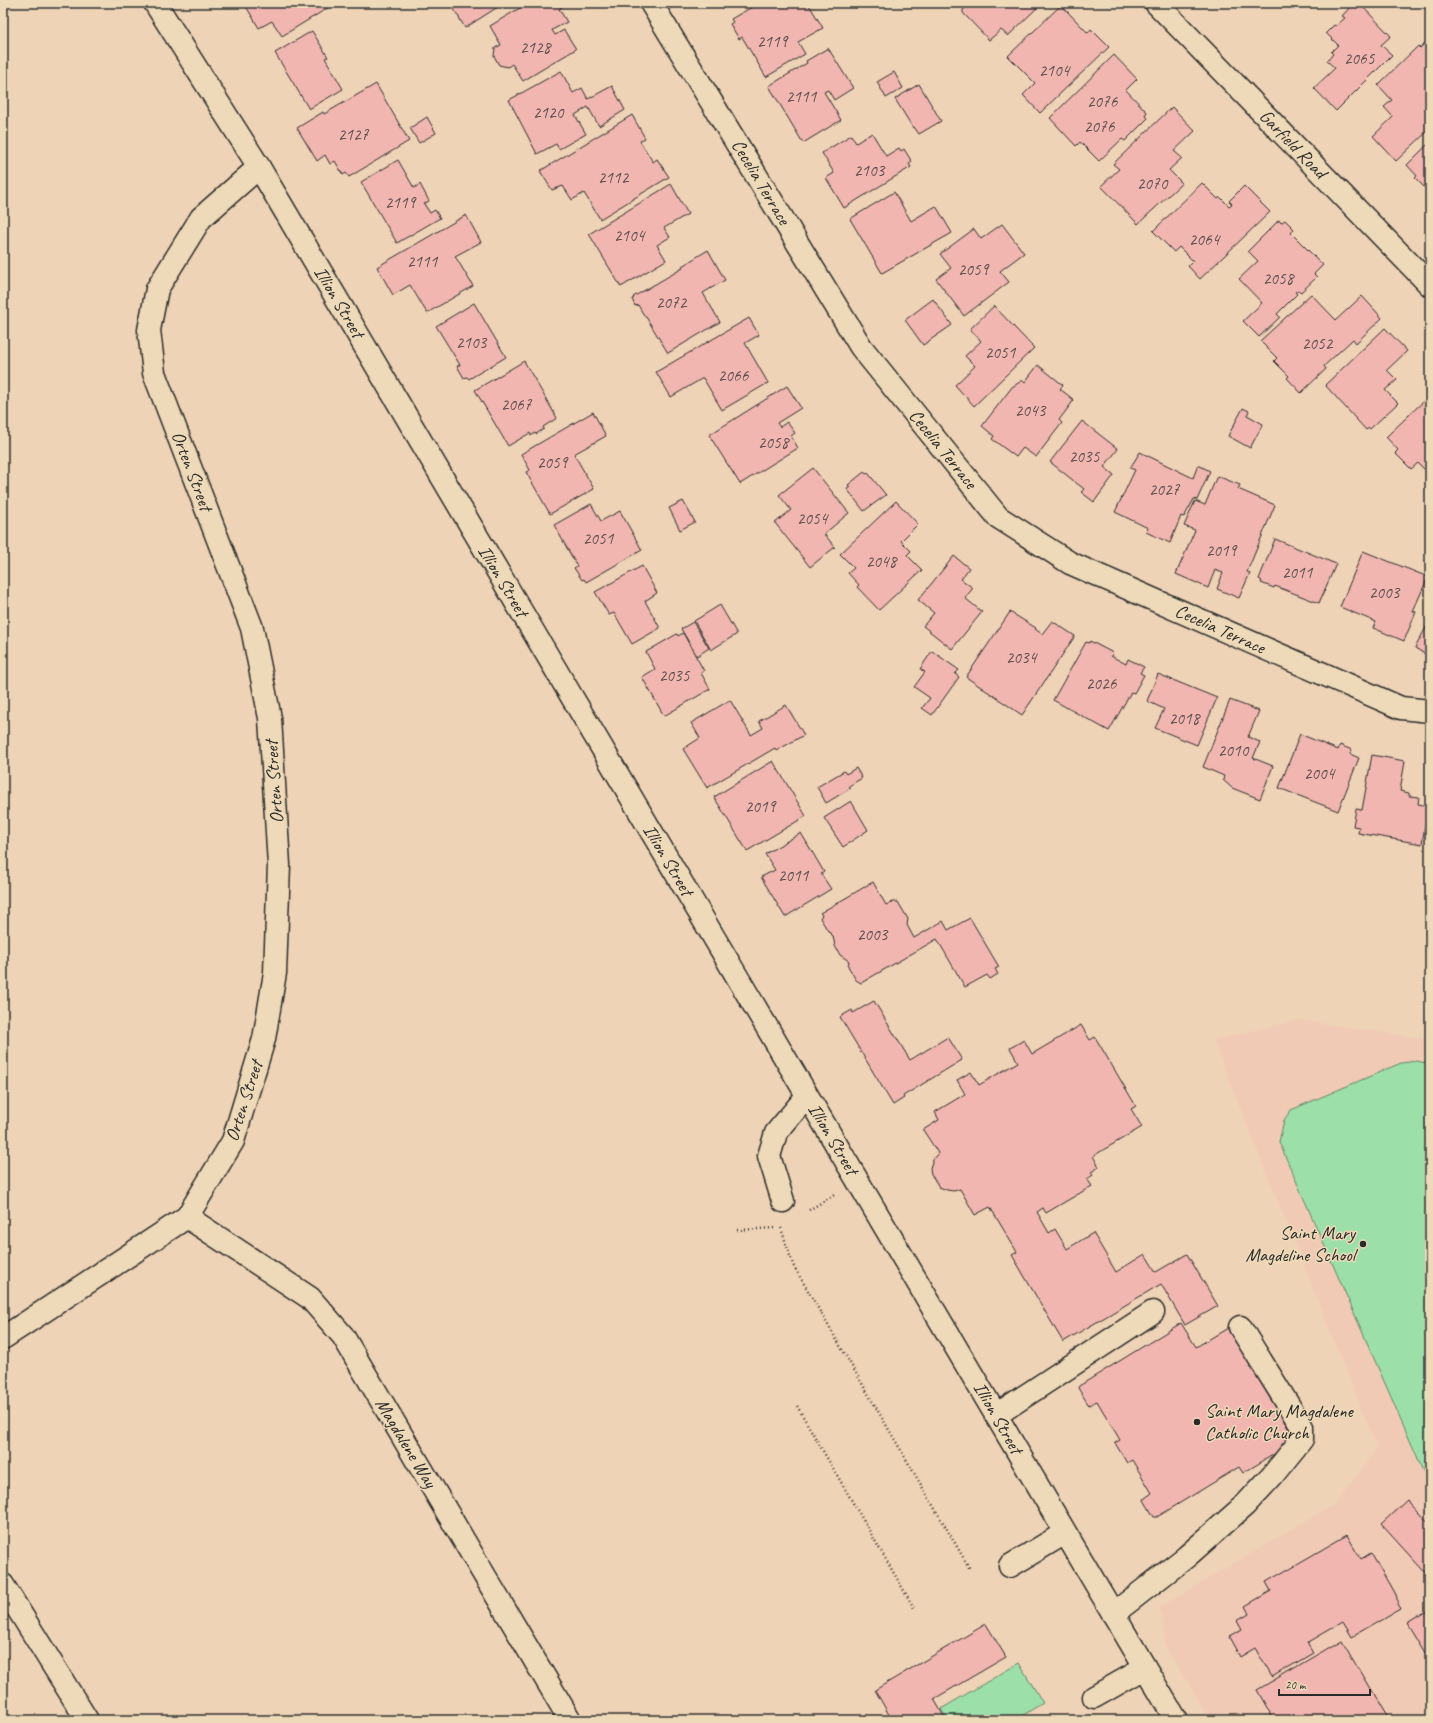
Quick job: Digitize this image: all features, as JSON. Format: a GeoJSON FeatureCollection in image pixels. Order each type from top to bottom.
{"type":"FeatureCollection","features":[{"type":"Feature","properties":{"kind":"street","name":"Illion Street"},"geometry":{"type":"LineString","coordinates":[[155,3],[259,167],[1176,1720]]}},
{"type":"Feature","properties":{"kind":"street","name":"Cecelia Terrace"},"geometry":{"type":"LineString","coordinates":[[651,3],[861,347],[998,517],[1070,563],[1401,708],[1430,711]]}},
{"type":"Feature","properties":{"kind":"street","name":"Garfield Road"},"geometry":{"type":"LineString","coordinates":[[1156,3],[1430,285]]}},
{"type":"Feature","properties":{"kind":"street","name":"Orten Street"},"geometry":{"type":"LineString","coordinates":[[3,1338],[187,1217],[233,1141],[264,1039],[274,973],[279,865],[270,718],[252,628],[154,373],[149,330],[158,289],[202,218],[259,167]]}},
{"type":"Feature","properties":{"kind":"street"},"geometry":{"type":"LineString","coordinates":[[783,1202],[769,1156],[776,1133],[807,1096]]}},
{"type":"Feature","properties":{"kind":"street","name":"Magdalene Way"},"geometry":{"type":"LineString","coordinates":[[187,1217],[310,1298],[343,1336],[570,1720]]}},
{"type":"Feature","properties":{"kind":"street"},"geometry":{"type":"LineString","coordinates":[[996,1415],[1153,1312]]}},
{"type":"Feature","properties":{"kind":"street"},"geometry":{"type":"LineString","coordinates":[[1113,1614],[1186,1557],[1245,1505],[1272,1476],[1302,1439],[1302,1427],[1240,1327]]}},
{"type":"Feature","properties":{"kind":"street"},"geometry":{"type":"LineString","coordinates":[[1010,1566],[1065,1533]]}},
{"type":"Feature","properties":{"kind":"street"},"geometry":{"type":"LineString","coordinates":[[3,1585],[87,1720]]}},
{"type":"Feature","properties":{"kind":"street"},"geometry":{"type":"LineString","coordinates":[[1094,1697],[1145,1668]]}},
{"type":"Feature","properties":{"kind":"path"},"geometry":{"type":"LineString","coordinates":[[737,1230],[782,1228],[793,1265],[970,1569]]}},
{"type":"Feature","properties":{"kind":"path"},"geometry":{"type":"LineString","coordinates":[[797,1406],[914,1608]]}},
{"type":"Feature","properties":{"kind":"shaded area","name":"Saint Mary Magdeline School"},"geometry":{"type":"Polygon","coordinates":[[[1298,1020],[1430,1040],[1430,1720],[1211,1720],[1166,1649],[1160,1607],[1336,1503],[1377,1448],[1213,1040],[1298,1020]]]}},
{"type":"Feature","properties":{"kind":"green space"},"geometry":{"type":"Polygon","coordinates":[[[1417,1061],[1430,1064],[1430,1486],[1279,1142],[1284,1120],[1291,1110],[1401,1063],[1417,1061]]]}},
{"type":"Feature","properties":{"kind":"green space"},"geometry":{"type":"Polygon","coordinates":[[[1019,1663],[1043,1703],[1015,1720],[948,1720],[941,1709],[1019,1663]]]}},
{"type":"Feature","properties":{"kind":"building"},"geometry":{"type":"Polygon","coordinates":[[[244,3],[336,3],[282,36],[272,21],[259,28],[244,3]]]}},
{"type":"Feature","properties":{"kind":"building"},"geometry":{"type":"Polygon","coordinates":[[[449,3],[504,3],[465,28],[449,3]]]}},
{"type":"Feature","properties":{"kind":"building"},"geometry":{"type":"Polygon","coordinates":[[[528,3],[559,3],[562,7],[559,9],[567,22],[552,30],[555,35],[564,30],[576,49],[523,81],[512,64],[508,67],[499,65],[494,56],[495,48],[501,45],[490,26],[528,3]]]}},
{"type":"Feature","properties":{"kind":"building"},"geometry":{"type":"Polygon","coordinates":[[[759,3],[808,3],[823,28],[798,42],[805,54],[766,77],[742,37],[739,39],[730,24],[733,22],[731,19],[759,3]]]}},
{"type":"Feature","properties":{"kind":"building"},"geometry":{"type":"Polygon","coordinates":[[[968,3],[1042,3],[1008,36],[1001,30],[989,40],[963,13],[963,10],[969,4],[968,3]]]}},
{"type":"Feature","properties":{"kind":"building"},"geometry":{"type":"Polygon","coordinates":[[[1354,3],[1359,3],[1391,36],[1381,45],[1392,55],[1336,111],[1314,88],[1335,68],[1327,61],[1333,54],[1331,52],[1338,45],[1326,33],[1334,25],[1336,26],[1345,18],[1342,16],[1354,3]]]}},
{"type":"Feature","properties":{"kind":"building"},"geometry":{"type":"Polygon","coordinates":[[[1061,5],[1088,33],[1091,29],[1109,47],[1040,113],[1023,95],[1035,83],[1008,56],[1061,5]]]}},
{"type":"Feature","properties":{"kind":"building"},"geometry":{"type":"Polygon","coordinates":[[[312,31],[328,57],[325,58],[343,89],[309,109],[275,53],[312,31]]]}},
{"type":"Feature","properties":{"kind":"building"},"geometry":{"type":"Polygon","coordinates":[[[1430,39],[1430,129],[1396,161],[1373,136],[1393,117],[1384,107],[1392,100],[1378,85],[1418,46],[1420,48],[1430,39]]]}},
{"type":"Feature","properties":{"kind":"building"},"geometry":{"type":"Polygon","coordinates":[[[828,48],[853,88],[834,100],[828,90],[824,92],[841,120],[803,143],[769,86],[807,63],[806,61],[828,48]]]}},
{"type":"Feature","properties":{"kind":"building"},"geometry":{"type":"Polygon","coordinates":[[[1114,55],[1137,79],[1126,90],[1147,112],[1145,115],[1148,118],[1125,141],[1122,139],[1099,161],[1080,142],[1076,146],[1050,118],[1114,55]]]}},
{"type":"Feature","properties":{"kind":"building"},"geometry":{"type":"Polygon","coordinates":[[[561,71],[573,93],[582,88],[588,99],[612,86],[625,110],[599,126],[588,107],[575,115],[586,134],[559,149],[556,144],[537,154],[509,100],[561,71]]]}},
{"type":"Feature","properties":{"kind":"building"},"geometry":{"type":"Polygon","coordinates":[[[894,72],[903,88],[886,98],[877,82],[894,72]]]}},
{"type":"Feature","properties":{"kind":"building"},"geometry":{"type":"Polygon","coordinates":[[[376,84],[409,141],[349,177],[346,173],[343,175],[335,161],[330,164],[325,155],[317,161],[297,128],[323,112],[324,114],[376,84]]]}},
{"type":"Feature","properties":{"kind":"building"},"geometry":{"type":"Polygon","coordinates":[[[919,84],[941,121],[919,134],[914,127],[913,128],[895,99],[919,84]]]}},
{"type":"Feature","properties":{"kind":"building"},"geometry":{"type":"Polygon","coordinates":[[[1172,107],[1195,131],[1174,151],[1182,158],[1169,170],[1182,183],[1138,224],[1101,186],[1119,169],[1113,164],[1172,107]]]}},
{"type":"Feature","properties":{"kind":"building"},"geometry":{"type":"Polygon","coordinates":[[[632,115],[645,138],[640,141],[653,162],[657,159],[669,177],[600,219],[584,193],[572,200],[563,186],[552,190],[540,171],[632,115]]]}},
{"type":"Feature","properties":{"kind":"building"},"geometry":{"type":"Polygon","coordinates":[[[427,117],[436,133],[419,143],[410,128],[427,117]]]}},
{"type":"Feature","properties":{"kind":"building"},"geometry":{"type":"Polygon","coordinates":[[[872,133],[886,156],[899,148],[901,151],[904,149],[912,162],[909,164],[911,167],[844,208],[826,178],[834,173],[822,153],[851,135],[856,143],[872,133]]]}},
{"type":"Feature","properties":{"kind":"building"},"geometry":{"type":"Polygon","coordinates":[[[1430,142],[1430,193],[1415,178],[1417,176],[1407,165],[1430,142]]]}},
{"type":"Feature","properties":{"kind":"building"},"geometry":{"type":"Polygon","coordinates":[[[398,160],[414,188],[420,184],[429,201],[424,204],[430,213],[435,210],[440,218],[397,243],[361,182],[398,160]]]}},
{"type":"Feature","properties":{"kind":"building"},"geometry":{"type":"Polygon","coordinates":[[[1202,183],[1218,199],[1220,197],[1229,206],[1232,204],[1229,201],[1244,186],[1270,212],[1200,279],[1188,266],[1193,261],[1179,247],[1174,252],[1153,231],[1202,183]]]}},
{"type":"Feature","properties":{"kind":"building"},"geometry":{"type":"Polygon","coordinates":[[[671,184],[688,214],[664,228],[670,237],[657,245],[666,260],[621,287],[589,234],[671,184]]]}},
{"type":"Feature","properties":{"kind":"building"},"geometry":{"type":"Polygon","coordinates":[[[894,192],[911,221],[936,206],[952,233],[882,273],[850,219],[894,192]]]}},
{"type":"Feature","properties":{"kind":"building"},"geometry":{"type":"Polygon","coordinates":[[[466,215],[481,242],[455,256],[473,286],[427,313],[410,285],[393,295],[377,267],[466,215]]]}},
{"type":"Feature","properties":{"kind":"building"},"geometry":{"type":"Polygon","coordinates":[[[1279,220],[1281,223],[1285,220],[1294,229],[1291,233],[1323,265],[1314,274],[1317,277],[1301,292],[1298,290],[1295,292],[1297,294],[1277,314],[1280,317],[1259,337],[1243,321],[1262,303],[1239,279],[1258,261],[1248,251],[1279,220]]]}},
{"type":"Feature","properties":{"kind":"building"},"geometry":{"type":"Polygon","coordinates":[[[1002,224],[1024,253],[1000,271],[1009,282],[964,316],[936,279],[951,268],[940,254],[974,229],[981,239],[1002,224]]]}},
{"type":"Feature","properties":{"kind":"building"},"geometry":{"type":"Polygon","coordinates":[[[708,250],[725,280],[703,293],[720,322],[668,353],[638,305],[635,306],[632,299],[683,268],[682,266],[708,250]]]}},
{"type":"Feature","properties":{"kind":"building"},"geometry":{"type":"Polygon","coordinates":[[[1311,294],[1336,320],[1362,296],[1382,318],[1356,343],[1353,339],[1324,366],[1326,369],[1301,393],[1287,378],[1289,376],[1274,361],[1277,358],[1260,341],[1311,294]]]}},
{"type":"Feature","properties":{"kind":"building"},"geometry":{"type":"Polygon","coordinates":[[[933,299],[952,325],[923,345],[905,320],[933,299]]]}},
{"type":"Feature","properties":{"kind":"building"},"geometry":{"type":"Polygon","coordinates":[[[474,303],[506,357],[469,379],[467,377],[464,378],[457,366],[460,365],[436,326],[474,303]]]}},
{"type":"Feature","properties":{"kind":"building"},"geometry":{"type":"Polygon","coordinates":[[[994,306],[1034,348],[974,406],[955,385],[975,366],[965,356],[981,341],[970,329],[994,306]]]}},
{"type":"Feature","properties":{"kind":"building"},"geometry":{"type":"Polygon","coordinates":[[[749,318],[759,335],[745,343],[768,383],[722,410],[703,378],[671,397],[656,372],[749,318]]]}},
{"type":"Feature","properties":{"kind":"building"},"geometry":{"type":"Polygon","coordinates":[[[1385,328],[1407,351],[1387,370],[1397,380],[1385,390],[1398,403],[1370,429],[1369,428],[1366,430],[1325,385],[1385,328]]]}},
{"type":"Feature","properties":{"kind":"building"},"geometry":{"type":"Polygon","coordinates":[[[524,361],[557,418],[543,427],[544,429],[536,434],[535,433],[531,436],[530,433],[508,446],[475,390],[524,361]]]}},
{"type":"Feature","properties":{"kind":"building"},"geometry":{"type":"Polygon","coordinates":[[[1038,365],[1063,385],[1060,389],[1074,400],[1059,420],[1062,423],[1036,457],[1023,448],[1016,457],[992,439],[994,436],[982,426],[1012,387],[1023,380],[1025,382],[1038,365]]]}},
{"type":"Feature","properties":{"kind":"building"},"geometry":{"type":"Polygon","coordinates":[[[787,386],[801,408],[777,423],[780,427],[787,422],[795,433],[791,436],[798,448],[740,484],[709,435],[787,386]]]}},
{"type":"Feature","properties":{"kind":"building"},"geometry":{"type":"Polygon","coordinates":[[[1430,391],[1429,474],[1418,463],[1411,469],[1395,453],[1398,450],[1386,437],[1427,398],[1425,396],[1430,391]]]}},
{"type":"Feature","properties":{"kind":"building"},"geometry":{"type":"Polygon","coordinates":[[[1243,408],[1249,411],[1247,415],[1263,424],[1250,448],[1228,436],[1243,408]]]}},
{"type":"Feature","properties":{"kind":"building"},"geometry":{"type":"Polygon","coordinates":[[[593,412],[606,436],[574,454],[594,489],[550,514],[526,472],[530,470],[521,454],[593,412]]]}},
{"type":"Feature","properties":{"kind":"building"},"geometry":{"type":"Polygon","coordinates":[[[1082,421],[1118,449],[1104,467],[1114,475],[1094,502],[1081,492],[1084,489],[1050,462],[1082,421]]]}},
{"type":"Feature","properties":{"kind":"building"},"geometry":{"type":"Polygon","coordinates":[[[1140,452],[1193,478],[1198,465],[1210,471],[1197,500],[1194,499],[1184,517],[1181,516],[1170,543],[1146,532],[1148,528],[1115,512],[1135,470],[1130,468],[1140,452]]]}},
{"type":"Feature","properties":{"kind":"building"},"geometry":{"type":"Polygon","coordinates":[[[813,468],[849,513],[824,534],[835,547],[810,567],[775,523],[791,510],[779,495],[813,468]]]}},
{"type":"Feature","properties":{"kind":"building"},"geometry":{"type":"Polygon","coordinates":[[[864,472],[866,474],[868,473],[886,495],[864,511],[847,489],[850,487],[848,485],[864,472]]]}},
{"type":"Feature","properties":{"kind":"building"},"geometry":{"type":"Polygon","coordinates":[[[1217,476],[1240,485],[1238,489],[1275,505],[1247,572],[1250,573],[1239,598],[1217,589],[1223,573],[1215,570],[1208,588],[1176,574],[1195,530],[1184,526],[1195,501],[1205,505],[1217,476]]]}},
{"type":"Feature","properties":{"kind":"building"},"geometry":{"type":"Polygon","coordinates":[[[683,501],[695,522],[680,530],[669,508],[683,501]]]}},
{"type":"Feature","properties":{"kind":"building"},"geometry":{"type":"Polygon","coordinates":[[[896,501],[918,524],[901,541],[911,551],[907,555],[922,570],[879,610],[857,587],[859,585],[848,573],[854,568],[840,554],[896,501]]]}},
{"type":"Feature","properties":{"kind":"building"},"geometry":{"type":"Polygon","coordinates":[[[591,504],[601,521],[620,511],[642,550],[586,582],[584,579],[582,580],[574,568],[577,566],[554,525],[591,504]]]}},
{"type":"Feature","properties":{"kind":"building"},"geometry":{"type":"Polygon","coordinates":[[[1275,539],[1336,564],[1319,603],[1275,586],[1274,588],[1261,583],[1262,581],[1259,579],[1275,539]]]}},
{"type":"Feature","properties":{"kind":"building"},"geometry":{"type":"Polygon","coordinates":[[[1363,551],[1428,577],[1413,611],[1416,612],[1404,641],[1373,628],[1376,622],[1340,607],[1363,551]]]}},
{"type":"Feature","properties":{"kind":"building"},"geometry":{"type":"Polygon","coordinates":[[[954,556],[969,568],[961,579],[973,588],[965,598],[982,612],[952,649],[923,626],[934,613],[918,600],[954,556]]]}},
{"type":"Feature","properties":{"kind":"building"},"geometry":{"type":"Polygon","coordinates":[[[642,566],[657,593],[645,601],[660,628],[632,644],[614,613],[609,615],[595,592],[642,566]]]}},
{"type":"Feature","properties":{"kind":"building"},"geometry":{"type":"Polygon","coordinates":[[[720,605],[737,634],[711,650],[694,621],[720,605]]]}},
{"type":"Feature","properties":{"kind":"building"},"geometry":{"type":"Polygon","coordinates":[[[1010,612],[1036,628],[1035,629],[1042,634],[1052,621],[1075,636],[1022,715],[966,677],[1010,612]]]}},
{"type":"Feature","properties":{"kind":"building"},"geometry":{"type":"Polygon","coordinates":[[[1430,620],[1430,657],[1415,648],[1430,620]]]}},
{"type":"Feature","properties":{"kind":"building"},"geometry":{"type":"Polygon","coordinates":[[[693,622],[709,648],[697,656],[681,629],[693,622]]]}},
{"type":"Feature","properties":{"kind":"building"},"geometry":{"type":"Polygon","coordinates":[[[683,633],[704,671],[701,673],[710,689],[664,716],[642,677],[655,669],[646,652],[677,634],[678,636],[683,633]]]}},
{"type":"Feature","properties":{"kind":"building"},"geometry":{"type":"Polygon","coordinates":[[[1090,641],[1113,653],[1111,656],[1126,664],[1128,659],[1144,667],[1140,673],[1144,675],[1134,693],[1131,692],[1109,731],[1053,700],[1086,642],[1089,643],[1090,641]]]}},
{"type":"Feature","properties":{"kind":"building"},"geometry":{"type":"Polygon","coordinates":[[[932,651],[959,670],[955,674],[959,677],[932,715],[922,708],[930,698],[914,687],[925,672],[920,669],[932,651]]]}},
{"type":"Feature","properties":{"kind":"building"},"geometry":{"type":"Polygon","coordinates":[[[1158,674],[1217,698],[1197,745],[1155,728],[1164,709],[1147,701],[1158,674]]]}},
{"type":"Feature","properties":{"kind":"building"},"geometry":{"type":"Polygon","coordinates":[[[730,700],[751,735],[763,728],[759,721],[786,705],[804,735],[776,751],[775,748],[707,788],[683,749],[700,738],[691,723],[730,700]]]}},
{"type":"Feature","properties":{"kind":"building"},"geometry":{"type":"Polygon","coordinates":[[[1230,700],[1259,711],[1248,737],[1260,742],[1253,758],[1273,766],[1260,799],[1232,788],[1223,780],[1224,776],[1203,767],[1230,700]]]}},
{"type":"Feature","properties":{"kind":"building"},"geometry":{"type":"Polygon","coordinates":[[[1300,734],[1338,750],[1340,745],[1352,750],[1350,754],[1359,758],[1338,811],[1279,788],[1300,734]]]}},
{"type":"Feature","properties":{"kind":"building"},"geometry":{"type":"Polygon","coordinates":[[[1372,755],[1405,761],[1400,791],[1409,793],[1409,796],[1419,797],[1418,804],[1428,806],[1422,844],[1358,833],[1359,827],[1353,826],[1356,809],[1362,810],[1372,755]]]}},
{"type":"Feature","properties":{"kind":"building"},"geometry":{"type":"Polygon","coordinates":[[[773,761],[806,816],[747,851],[714,797],[773,761]]]}},
{"type":"Feature","properties":{"kind":"building"},"geometry":{"type":"Polygon","coordinates":[[[856,768],[862,778],[849,786],[851,788],[826,803],[817,787],[844,771],[846,774],[856,768]]]}},
{"type":"Feature","properties":{"kind":"building"},"geometry":{"type":"Polygon","coordinates":[[[851,801],[868,830],[843,847],[824,818],[851,801]]]}},
{"type":"Feature","properties":{"kind":"building"},"geometry":{"type":"Polygon","coordinates":[[[801,833],[824,872],[821,874],[831,889],[785,917],[761,877],[775,870],[765,854],[801,833]]]}},
{"type":"Feature","properties":{"kind":"building"},"geometry":{"type":"Polygon","coordinates":[[[873,882],[886,905],[892,902],[898,902],[908,919],[907,925],[914,938],[943,921],[948,930],[970,918],[999,967],[995,969],[998,974],[990,979],[987,975],[965,987],[937,939],[861,983],[856,980],[848,966],[849,961],[840,955],[835,946],[833,936],[820,918],[822,915],[820,913],[873,882]]]}},
{"type":"Feature","properties":{"kind":"building"},"geometry":{"type":"Polygon","coordinates":[[[874,1001],[910,1060],[948,1037],[962,1060],[903,1096],[904,1098],[893,1105],[840,1017],[852,1010],[853,1013],[874,1001]]]}},
{"type":"Feature","properties":{"kind":"building"},"geometry":{"type":"Polygon","coordinates":[[[1081,1025],[1090,1040],[1095,1037],[1136,1106],[1131,1109],[1142,1127],[1093,1156],[1099,1167],[1091,1172],[1093,1175],[1087,1179],[1092,1186],[1046,1213],[1043,1208],[1037,1212],[1049,1233],[1055,1229],[1067,1249],[1093,1233],[1116,1272],[1145,1254],[1156,1272],[1187,1254],[1218,1306],[1185,1325],[1161,1284],[1063,1342],[1012,1255],[1017,1252],[990,1207],[975,1215],[960,1189],[954,1191],[939,1187],[931,1174],[930,1168],[933,1159],[938,1153],[923,1130],[939,1120],[935,1112],[965,1094],[957,1080],[971,1072],[979,1085],[1018,1062],[1010,1048],[1024,1040],[1032,1054],[1081,1025]]]}},
{"type":"Feature","properties":{"kind":"building","name":"Saint Mary Magdalene Catholic Church"},"geometry":{"type":"Polygon","coordinates":[[[1181,1323],[1196,1347],[1228,1328],[1296,1441],[1243,1473],[1239,1467],[1157,1517],[1154,1517],[1144,1500],[1152,1493],[1132,1460],[1127,1463],[1115,1443],[1120,1440],[1097,1401],[1089,1405],[1078,1388],[1181,1323]]]}},
{"type":"Feature","properties":{"kind":"building"},"geometry":{"type":"Polygon","coordinates":[[[1407,1500],[1430,1525],[1430,1578],[1381,1524],[1407,1500]]]}},
{"type":"Feature","properties":{"kind":"building"},"geometry":{"type":"Polygon","coordinates":[[[1347,1535],[1361,1559],[1371,1553],[1402,1608],[1352,1637],[1343,1622],[1307,1643],[1313,1653],[1272,1677],[1255,1648],[1240,1657],[1229,1637],[1242,1630],[1237,1621],[1249,1614],[1245,1606],[1271,1591],[1266,1582],[1347,1535]]]}},
{"type":"Feature","properties":{"kind":"building"},"geometry":{"type":"Polygon","coordinates":[[[1430,1610],[1430,1662],[1407,1624],[1430,1610]]]}},
{"type":"Feature","properties":{"kind":"building"},"geometry":{"type":"Polygon","coordinates":[[[986,1624],[1006,1657],[934,1699],[946,1720],[892,1720],[875,1690],[986,1624]]]}},
{"type":"Feature","properties":{"kind":"building"},"geometry":{"type":"Polygon","coordinates":[[[1342,1640],[1389,1720],[1274,1720],[1257,1690],[1342,1640]]]}},
{"type":"Feature","properties":{"kind":"place","name":"Saint Mary Magdeline School"},"geometry":{"type":"Point","coordinates":[1363,1244]}},
{"type":"Feature","properties":{"kind":"place","name":"Saint Mary Magdalene Catholic Church"},"geometry":{"type":"Point","coordinates":[1197,1422]}}]}
